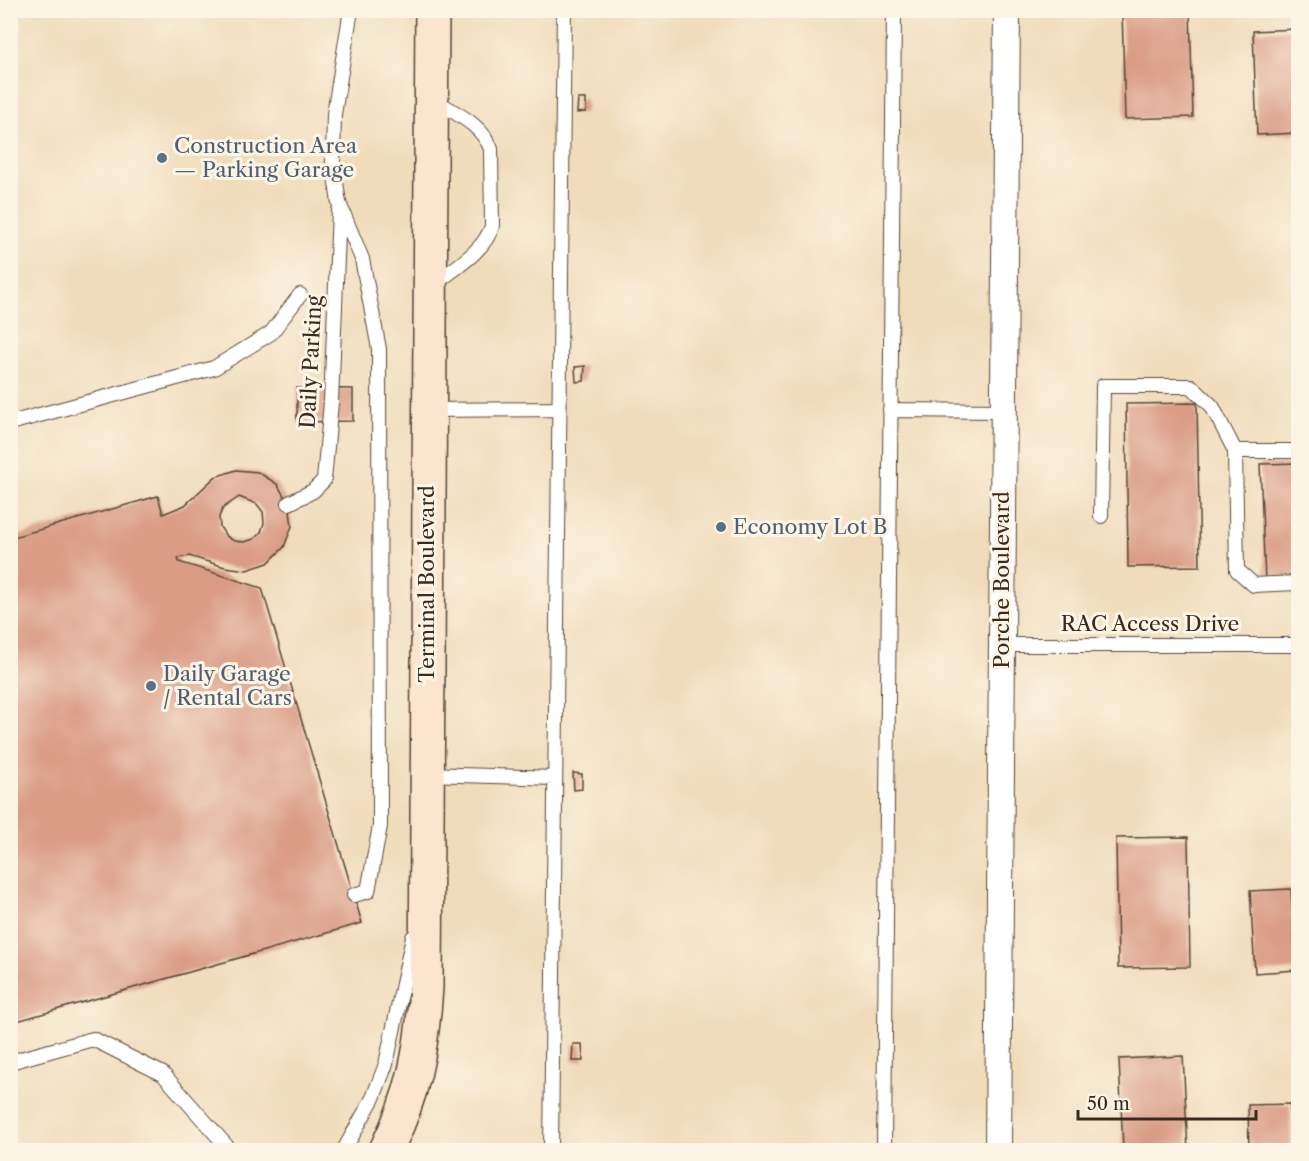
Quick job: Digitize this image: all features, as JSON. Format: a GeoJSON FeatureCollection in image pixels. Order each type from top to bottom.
{"type":"FeatureCollection","features":[{"type":"Feature","properties":{"kind":"main road","name":"Terminal Boulevard"},"geometry":{"type":"LineString","coordinates":[[386,1150],[407,1101],[420,1059],[426,987],[432,10]]}},
{"type":"Feature","properties":{"kind":"street","name":"Porche Boulevard"},"geometry":{"type":"LineString","coordinates":[[998,1150],[1007,10]]}},
{"type":"Feature","properties":{"kind":"lane"},"geometry":{"type":"LineString","coordinates":[[351,10],[334,114],[333,162],[339,203],[362,259],[379,349],[380,826],[368,891],[354,895]]}},
{"type":"Feature","properties":{"kind":"lane"},"geometry":{"type":"LineString","coordinates":[[551,1150],[564,10]]}},
{"type":"Feature","properties":{"kind":"lane"},"geometry":{"type":"LineString","coordinates":[[884,1150],[894,10]]}},
{"type":"Feature","properties":{"kind":"lane"},"geometry":{"type":"LineString","coordinates":[[429,288],[480,247],[489,236],[492,226],[491,149],[488,141],[480,129],[431,98]]}},
{"type":"Feature","properties":{"kind":"lane","name":"Daily Parking"},"geometry":{"type":"LineString","coordinates":[[289,503],[313,491],[324,480],[331,402],[339,203]]}},
{"type":"Feature","properties":{"kind":"lane"},"geometry":{"type":"LineString","coordinates":[[10,423],[214,368],[271,333],[300,295]]}},
{"type":"Feature","properties":{"kind":"lane"},"geometry":{"type":"LineString","coordinates":[[1101,516],[1103,386],[1191,386],[1212,405],[1235,451],[1237,570],[1254,585],[1299,583]]}},
{"type":"Feature","properties":{"kind":"lane"},"geometry":{"type":"LineString","coordinates":[[429,410],[559,409]]}},
{"type":"Feature","properties":{"kind":"lane"},"geometry":{"type":"LineString","coordinates":[[890,410],[1003,411]]}},
{"type":"Feature","properties":{"kind":"lane"},"geometry":{"type":"LineString","coordinates":[[1235,451],[1299,451]]}},
{"type":"Feature","properties":{"kind":"lane","name":"RAC Access Drive"},"geometry":{"type":"LineString","coordinates":[[1002,645],[1299,645]]}},
{"type":"Feature","properties":{"kind":"lane"},"geometry":{"type":"LineString","coordinates":[[426,774],[555,778]]}},
{"type":"Feature","properties":{"kind":"lane"},"geometry":{"type":"LineString","coordinates":[[344,1150],[373,1098],[390,1053],[426,877]]}},
{"type":"Feature","properties":{"kind":"lane"},"geometry":{"type":"LineString","coordinates":[[10,1062],[93,1039],[163,1074],[230,1150]]}},
{"type":"Feature","properties":{"kind":"building"},"geometry":{"type":"Polygon","coordinates":[[[1122,10],[1190,10],[1193,117],[1125,119],[1122,10]]]}},
{"type":"Feature","properties":{"kind":"building"},"geometry":{"type":"Polygon","coordinates":[[[1298,29],[1298,133],[1257,135],[1253,31],[1298,29]]]}},
{"type":"Feature","properties":{"kind":"building"},"geometry":{"type":"Polygon","coordinates":[[[578,99],[586,99],[586,112],[577,113],[578,99]]]}},
{"type":"Feature","properties":{"kind":"building"},"geometry":{"type":"Polygon","coordinates":[[[585,366],[584,381],[576,382],[575,367],[585,366]]]}},
{"type":"Feature","properties":{"kind":"building"},"geometry":{"type":"Polygon","coordinates":[[[297,388],[353,389],[353,421],[297,422],[297,388]]]}},
{"type":"Feature","properties":{"kind":"building"},"geometry":{"type":"Polygon","coordinates":[[[1197,403],[1200,566],[1128,567],[1126,404],[1197,403]]]}},
{"type":"Feature","properties":{"kind":"building"},"geometry":{"type":"Polygon","coordinates":[[[1298,463],[1298,580],[1265,581],[1260,464],[1298,463]]]}},
{"type":"Feature","properties":{"kind":"building","name":"Daily Garage / Rental Cars"},"geometry":{"type":"Polygon","coordinates":[[[236,470],[258,472],[277,484],[289,504],[292,526],[284,547],[268,563],[247,570],[225,567],[189,556],[178,558],[179,562],[262,588],[362,923],[10,1023],[10,538],[158,496],[163,514],[185,505],[215,477],[236,470]],[[239,497],[223,508],[219,517],[220,527],[226,536],[234,541],[244,542],[254,539],[261,532],[264,523],[263,512],[257,504],[239,497]]]}},
{"type":"Feature","properties":{"kind":"building"},"geometry":{"type":"Polygon","coordinates":[[[573,773],[582,774],[582,789],[574,790],[573,773]]]}},
{"type":"Feature","properties":{"kind":"building"},"geometry":{"type":"Polygon","coordinates":[[[1188,837],[1190,967],[1118,968],[1116,838],[1188,837]]]}},
{"type":"Feature","properties":{"kind":"building"},"geometry":{"type":"Polygon","coordinates":[[[1291,889],[1296,970],[1255,973],[1250,891],[1291,889]]]}},
{"type":"Feature","properties":{"kind":"building"},"geometry":{"type":"Polygon","coordinates":[[[573,1044],[582,1044],[583,1061],[572,1061],[573,1044]]]}},
{"type":"Feature","properties":{"kind":"building"},"geometry":{"type":"Polygon","coordinates":[[[1183,1056],[1188,1150],[1123,1150],[1119,1059],[1183,1056]]]}},
{"type":"Feature","properties":{"kind":"building"},"geometry":{"type":"Polygon","coordinates":[[[1290,1104],[1291,1150],[1249,1150],[1248,1105],[1290,1104]]]}},
{"type":"Feature","properties":{"kind":"place","name":"Construction Area — Parking Garage"},"geometry":{"type":"Point","coordinates":[162,158]}},
{"type":"Feature","properties":{"kind":"place","name":"Economy Lot B"},"geometry":{"type":"Point","coordinates":[721,527]}},
{"type":"Feature","properties":{"kind":"place","name":"Daily Garage / Rental Cars"},"geometry":{"type":"Point","coordinates":[151,686]}}]}
